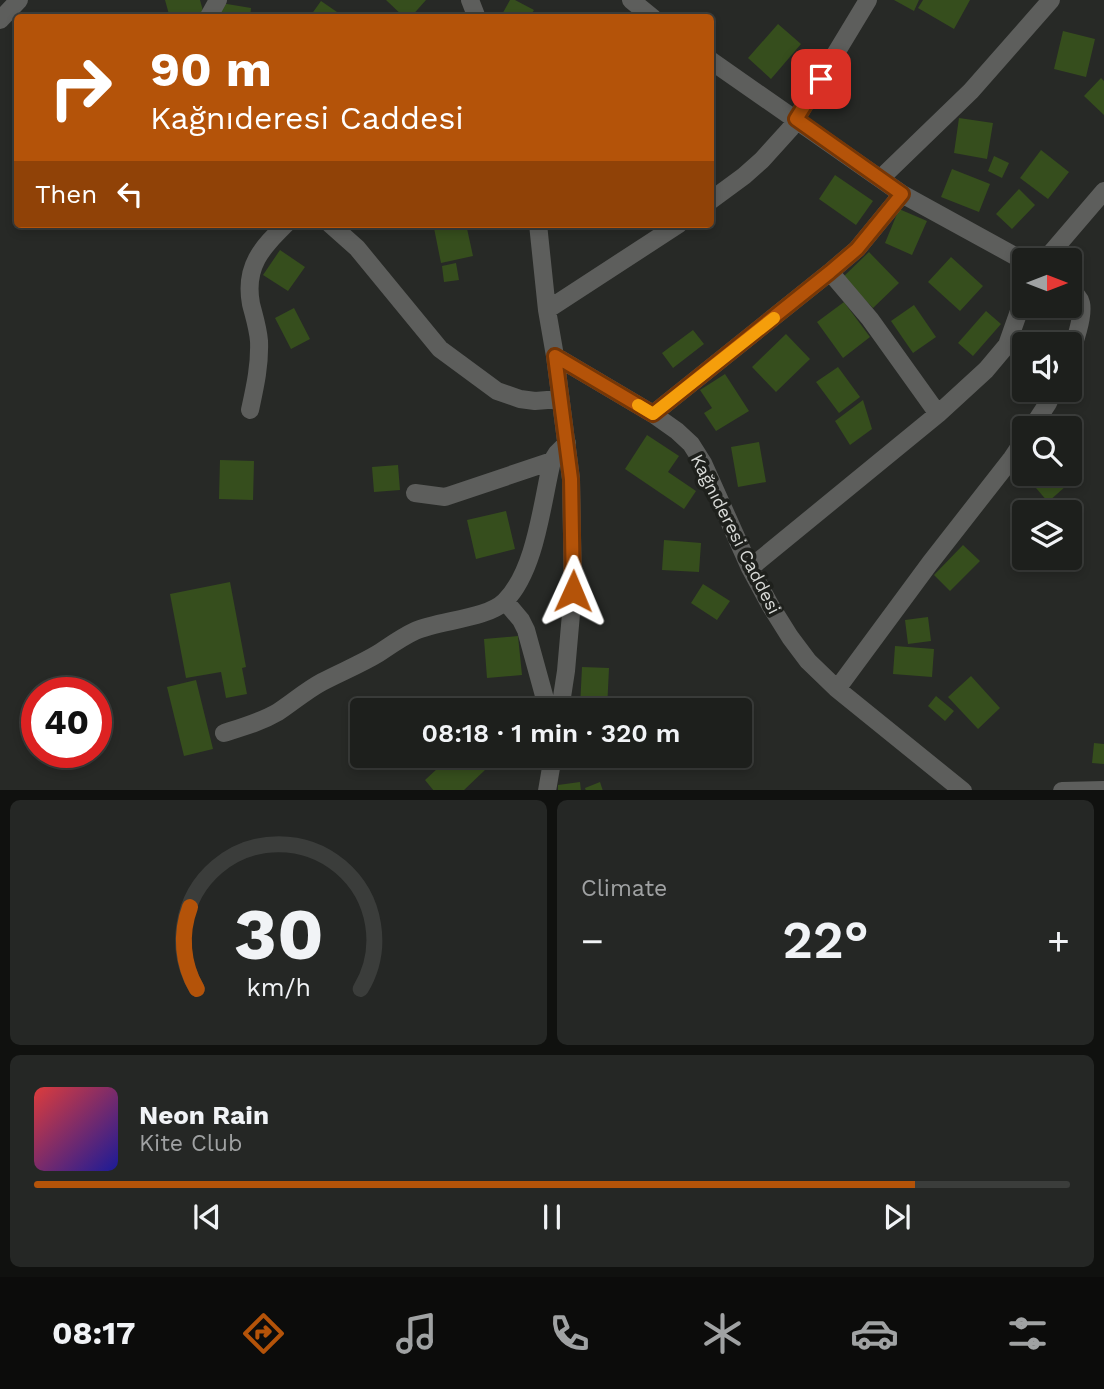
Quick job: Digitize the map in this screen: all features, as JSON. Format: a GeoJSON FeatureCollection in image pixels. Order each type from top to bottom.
{"type":"FeatureCollection","features":[{"type":"Feature","properties":{"kind":"street"},"geometry":{"type":"LineString","coordinates":[[0,20],[19,0]]}},
{"type":"Feature","properties":{"kind":"street"},"geometry":{"type":"LineString","coordinates":[[631,0],[648,14]]}},
{"type":"Feature","properties":{"kind":"street"},"geometry":{"type":"LineString","coordinates":[[714,198],[744,176],[778,144],[868,0]]}},
{"type":"Feature","properties":{"kind":"street"},"geometry":{"type":"LineString","coordinates":[[881,178],[971,91],[1051,0]]}},
{"type":"Feature","properties":{"kind":"street"},"geometry":{"type":"LineString","coordinates":[[714,63],[902,194],[1012,254]]}},
{"type":"Feature","properties":{"kind":"street"},"geometry":{"type":"LineString","coordinates":[[1055,248],[1104,191]]}},
{"type":"Feature","properties":{"kind":"street"},"geometry":{"type":"LineString","coordinates":[[653,414],[857,249],[902,194]]}},
{"type":"Feature","properties":{"kind":"street"},"geometry":{"type":"LineString","coordinates":[[250,410],[259,358],[259,340],[251,302],[252,271],[263,248],[282,228]]}},
{"type":"Feature","properties":{"kind":"street"},"geometry":{"type":"LineString","coordinates":[[334,228],[357,248],[440,349],[497,391],[520,400],[560,399]]}},
{"type":"Feature","properties":{"kind":"street"},"geometry":{"type":"LineString","coordinates":[[538,228],[571,479],[573,591],[562,698]]}},
{"type":"Feature","properties":{"kind":"street"},"geometry":{"type":"LineString","coordinates":[[547,310],[673,228]]}},
{"type":"Feature","properties":{"kind":"street"},"geometry":{"type":"LineString","coordinates":[[830,272],[870,319],[937,414]]}},
{"type":"Feature","properties":{"kind":"street"},"geometry":{"type":"LineString","coordinates":[[750,568],[937,414],[986,370],[1007,345],[1016,318]]}},
{"type":"Feature","properties":{"kind":"street","name":"Kağnıderesi Caddesi"},"geometry":{"type":"LineString","coordinates":[[555,356],[653,414],[691,444],[703,463],[750,568],[770,605],[808,661],[837,689],[962,790]]}},
{"type":"Feature","properties":{"kind":"street"},"geometry":{"type":"LineString","coordinates":[[224,733],[256,723],[319,683],[373,656],[414,631],[491,611],[505,601],[527,565],[552,461],[567,443]]}},
{"type":"Feature","properties":{"kind":"street"},"geometry":{"type":"LineString","coordinates":[[837,689],[1012,458]]}},
{"type":"Feature","properties":{"kind":"street"},"geometry":{"type":"LineString","coordinates":[[415,493],[445,497],[552,461]]}},
{"type":"Feature","properties":{"kind":"street"},"geometry":{"type":"LineString","coordinates":[[505,601],[526,630],[545,698]]}},
{"type":"Feature","properties":{"kind":"street"},"geometry":{"type":"LineString","coordinates":[[547,790],[551,768]]}},
{"type":"Feature","properties":{"kind":"street"},"geometry":{"type":"LineString","coordinates":[[1062,790],[1104,790]]}},
{"type":"Feature","properties":{"kind":"building"},"geometry":{"type":"Polygon","coordinates":[[[165,0],[200,0],[204,14],[169,14],[165,0]]]}},
{"type":"Feature","properties":{"kind":"building"},"geometry":{"type":"Polygon","coordinates":[[[386,0],[426,0],[414,14],[401,14],[386,0]]]}},
{"type":"Feature","properties":{"kind":"building"},"geometry":{"type":"Polygon","coordinates":[[[510,0],[534,10],[532,14],[502,14],[510,0]]]}},
{"type":"Feature","properties":{"kind":"building"},"geometry":{"type":"Polygon","coordinates":[[[894,0],[919,0],[914,11],[894,0]]]}},
{"type":"Feature","properties":{"kind":"building"},"geometry":{"type":"Polygon","coordinates":[[[923,0],[970,0],[954,29],[918,8],[923,0]]]}},
{"type":"Feature","properties":{"kind":"building"},"geometry":{"type":"Polygon","coordinates":[[[321,1],[337,12],[336,14],[312,14],[321,1]]]}},
{"type":"Feature","properties":{"kind":"building"},"geometry":{"type":"Polygon","coordinates":[[[221,3],[251,8],[250,14],[219,14],[221,3]]]}},
{"type":"Feature","properties":{"kind":"building"},"geometry":{"type":"Polygon","coordinates":[[[778,24],[801,44],[771,79],[748,58],[778,24]]]}},
{"type":"Feature","properties":{"kind":"building"},"geometry":{"type":"Polygon","coordinates":[[[1063,31],[1095,39],[1086,77],[1054,69],[1063,31]]]}},
{"type":"Feature","properties":{"kind":"building"},"geometry":{"type":"Polygon","coordinates":[[[1101,78],[1104,81],[1104,115],[1084,96],[1101,78]]]}},
{"type":"Feature","properties":{"kind":"building"},"geometry":{"type":"Polygon","coordinates":[[[959,118],[993,123],[987,159],[954,153],[959,118]]]}},
{"type":"Feature","properties":{"kind":"building"},"geometry":{"type":"Polygon","coordinates":[[[1041,150],[1069,172],[1048,199],[1020,178],[1041,150]]]}},
{"type":"Feature","properties":{"kind":"building"},"geometry":{"type":"Polygon","coordinates":[[[994,156],[1009,163],[1002,178],[988,171],[994,156]]]}},
{"type":"Feature","properties":{"kind":"building"},"geometry":{"type":"Polygon","coordinates":[[[952,169],[990,184],[979,212],[941,197],[952,169]]]}},
{"type":"Feature","properties":{"kind":"building"},"geometry":{"type":"Polygon","coordinates":[[[835,175],[873,201],[856,225],[819,199],[835,175]]]}},
{"type":"Feature","properties":{"kind":"building"},"geometry":{"type":"Polygon","coordinates":[[[1019,189],[1035,205],[1012,229],[996,214],[1019,189]]]}},
{"type":"Feature","properties":{"kind":"building"},"geometry":{"type":"Polygon","coordinates":[[[899,209],[927,221],[912,255],[885,243],[899,209]]]}},
{"type":"Feature","properties":{"kind":"building"},"geometry":{"type":"Polygon","coordinates":[[[434,228],[467,228],[473,256],[441,263],[434,228]]]}},
{"type":"Feature","properties":{"kind":"building"},"geometry":{"type":"Polygon","coordinates":[[[280,250],[305,267],[288,291],[263,275],[280,250]]]}},
{"type":"Feature","properties":{"kind":"building"},"geometry":{"type":"Polygon","coordinates":[[[869,252],[899,283],[873,308],[843,277],[869,252]]]}},
{"type":"Feature","properties":{"kind":"building"},"geometry":{"type":"Polygon","coordinates":[[[951,257],[983,286],[960,311],[928,282],[951,257]]]}},
{"type":"Feature","properties":{"kind":"building"},"geometry":{"type":"Polygon","coordinates":[[[456,263],[459,280],[444,282],[442,266],[456,263]]]}},
{"type":"Feature","properties":{"kind":"building"},"geometry":{"type":"Polygon","coordinates":[[[844,302],[870,337],[843,358],[817,322],[844,302]]]}},
{"type":"Feature","properties":{"kind":"building"},"geometry":{"type":"Polygon","coordinates":[[[914,305],[936,337],[913,353],[891,321],[914,305]]]}},
{"type":"Feature","properties":{"kind":"building"},"geometry":{"type":"Polygon","coordinates":[[[294,308],[310,339],[291,349],[275,318],[294,308]]]}},
{"type":"Feature","properties":{"kind":"building"},"geometry":{"type":"Polygon","coordinates":[[[986,311],[1001,324],[973,356],[958,343],[986,311]]]}},
{"type":"Feature","properties":{"kind":"building"},"geometry":{"type":"Polygon","coordinates":[[[693,330],[704,344],[673,368],[662,353],[693,330]]]}},
{"type":"Feature","properties":{"kind":"building"},"geometry":{"type":"Polygon","coordinates":[[[786,334],[810,359],[776,392],[752,367],[786,334]]]}},
{"type":"Feature","properties":{"kind":"building"},"geometry":{"type":"Polygon","coordinates":[[[838,367],[860,397],[839,413],[816,382],[838,367]]]}},
{"type":"Feature","properties":{"kind":"building"},"geometry":{"type":"Polygon","coordinates":[[[725,374],[749,411],[716,431],[704,413],[712,408],[700,390],[725,374]]]}},
{"type":"Feature","properties":{"kind":"building"},"geometry":{"type":"Polygon","coordinates":[[[863,400],[872,429],[850,445],[835,421],[863,400]]]}},
{"type":"Feature","properties":{"kind":"building"},"geometry":{"type":"Polygon","coordinates":[[[647,435],[679,456],[668,472],[696,491],[684,509],[625,469],[647,435]]]}},
{"type":"Feature","properties":{"kind":"building"},"geometry":{"type":"Polygon","coordinates":[[[759,442],[766,482],[738,487],[731,447],[759,442]]]}},
{"type":"Feature","properties":{"kind":"building"},"geometry":{"type":"Polygon","coordinates":[[[220,460],[254,461],[253,500],[219,499],[220,460]]]}},
{"type":"Feature","properties":{"kind":"building"},"geometry":{"type":"Polygon","coordinates":[[[398,465],[400,490],[374,492],[372,467],[398,465]]]}},
{"type":"Feature","properties":{"kind":"building"},"geometry":{"type":"Polygon","coordinates":[[[1034,486],[1066,486],[1050,500],[1046,500],[1034,486]]]}},
{"type":"Feature","properties":{"kind":"building"},"geometry":{"type":"Polygon","coordinates":[[[506,511],[515,549],[476,559],[467,520],[506,511]]]}},
{"type":"Feature","properties":{"kind":"building"},"geometry":{"type":"Polygon","coordinates":[[[664,540],[701,543],[699,572],[662,570],[664,540]]]}},
{"type":"Feature","properties":{"kind":"building"},"geometry":{"type":"Polygon","coordinates":[[[963,545],[980,561],[950,591],[934,575],[963,545]]]}},
{"type":"Feature","properties":{"kind":"building"},"geometry":{"type":"Polygon","coordinates":[[[230,582],[246,667],[242,668],[247,694],[226,698],[221,672],[186,678],[170,594],[230,582]]]}},
{"type":"Feature","properties":{"kind":"building"},"geometry":{"type":"Polygon","coordinates":[[[703,584],[730,601],[717,620],[691,603],[703,584]]]}},
{"type":"Feature","properties":{"kind":"building"},"geometry":{"type":"Polygon","coordinates":[[[928,617],[931,641],[908,644],[905,620],[928,617]]]}},
{"type":"Feature","properties":{"kind":"building"},"geometry":{"type":"Polygon","coordinates":[[[518,636],[522,675],[487,678],[484,639],[518,636]]]}},
{"type":"Feature","properties":{"kind":"building"},"geometry":{"type":"Polygon","coordinates":[[[895,646],[934,649],[932,677],[893,674],[895,646]]]}},
{"type":"Feature","properties":{"kind":"building"},"geometry":{"type":"Polygon","coordinates":[[[582,667],[609,668],[608,698],[580,698],[582,667]]]}},
{"type":"Feature","properties":{"kind":"building"},"geometry":{"type":"Polygon","coordinates":[[[971,676],[1000,708],[978,729],[948,697],[971,676]]]}},
{"type":"Feature","properties":{"kind":"building"},"geometry":{"type":"Polygon","coordinates":[[[196,680],[213,749],[184,756],[167,687],[196,680]]]}},
{"type":"Feature","properties":{"kind":"building"},"geometry":{"type":"Polygon","coordinates":[[[936,696],[954,711],[945,721],[928,706],[936,696]]]}},
{"type":"Feature","properties":{"kind":"building"},"geometry":{"type":"Polygon","coordinates":[[[1094,743],[1104,744],[1104,764],[1092,763],[1094,743]]]}},
{"type":"Feature","properties":{"kind":"building"},"geometry":{"type":"Polygon","coordinates":[[[438,768],[486,769],[464,790],[433,790],[425,780],[438,768]]]}},
{"type":"Feature","properties":{"kind":"building"},"geometry":{"type":"Polygon","coordinates":[[[580,782],[581,790],[558,790],[558,785],[580,782]]]}},
{"type":"Feature","properties":{"kind":"building"},"geometry":{"type":"Polygon","coordinates":[[[600,782],[603,790],[586,790],[600,782]]]}},
{"type":"Feature","properties":{"kind":"slow traffic"},"geometry":{"type":"LineString","coordinates":[[638,405],[653,414],[774,318]]}},
{"type":"Feature","properties":{"kind":"route"},"geometry":{"type":"LineString","coordinates":[[573,591],[571,479],[555,356],[653,414],[857,249],[902,194],[796,119],[821,79]]}}]}
